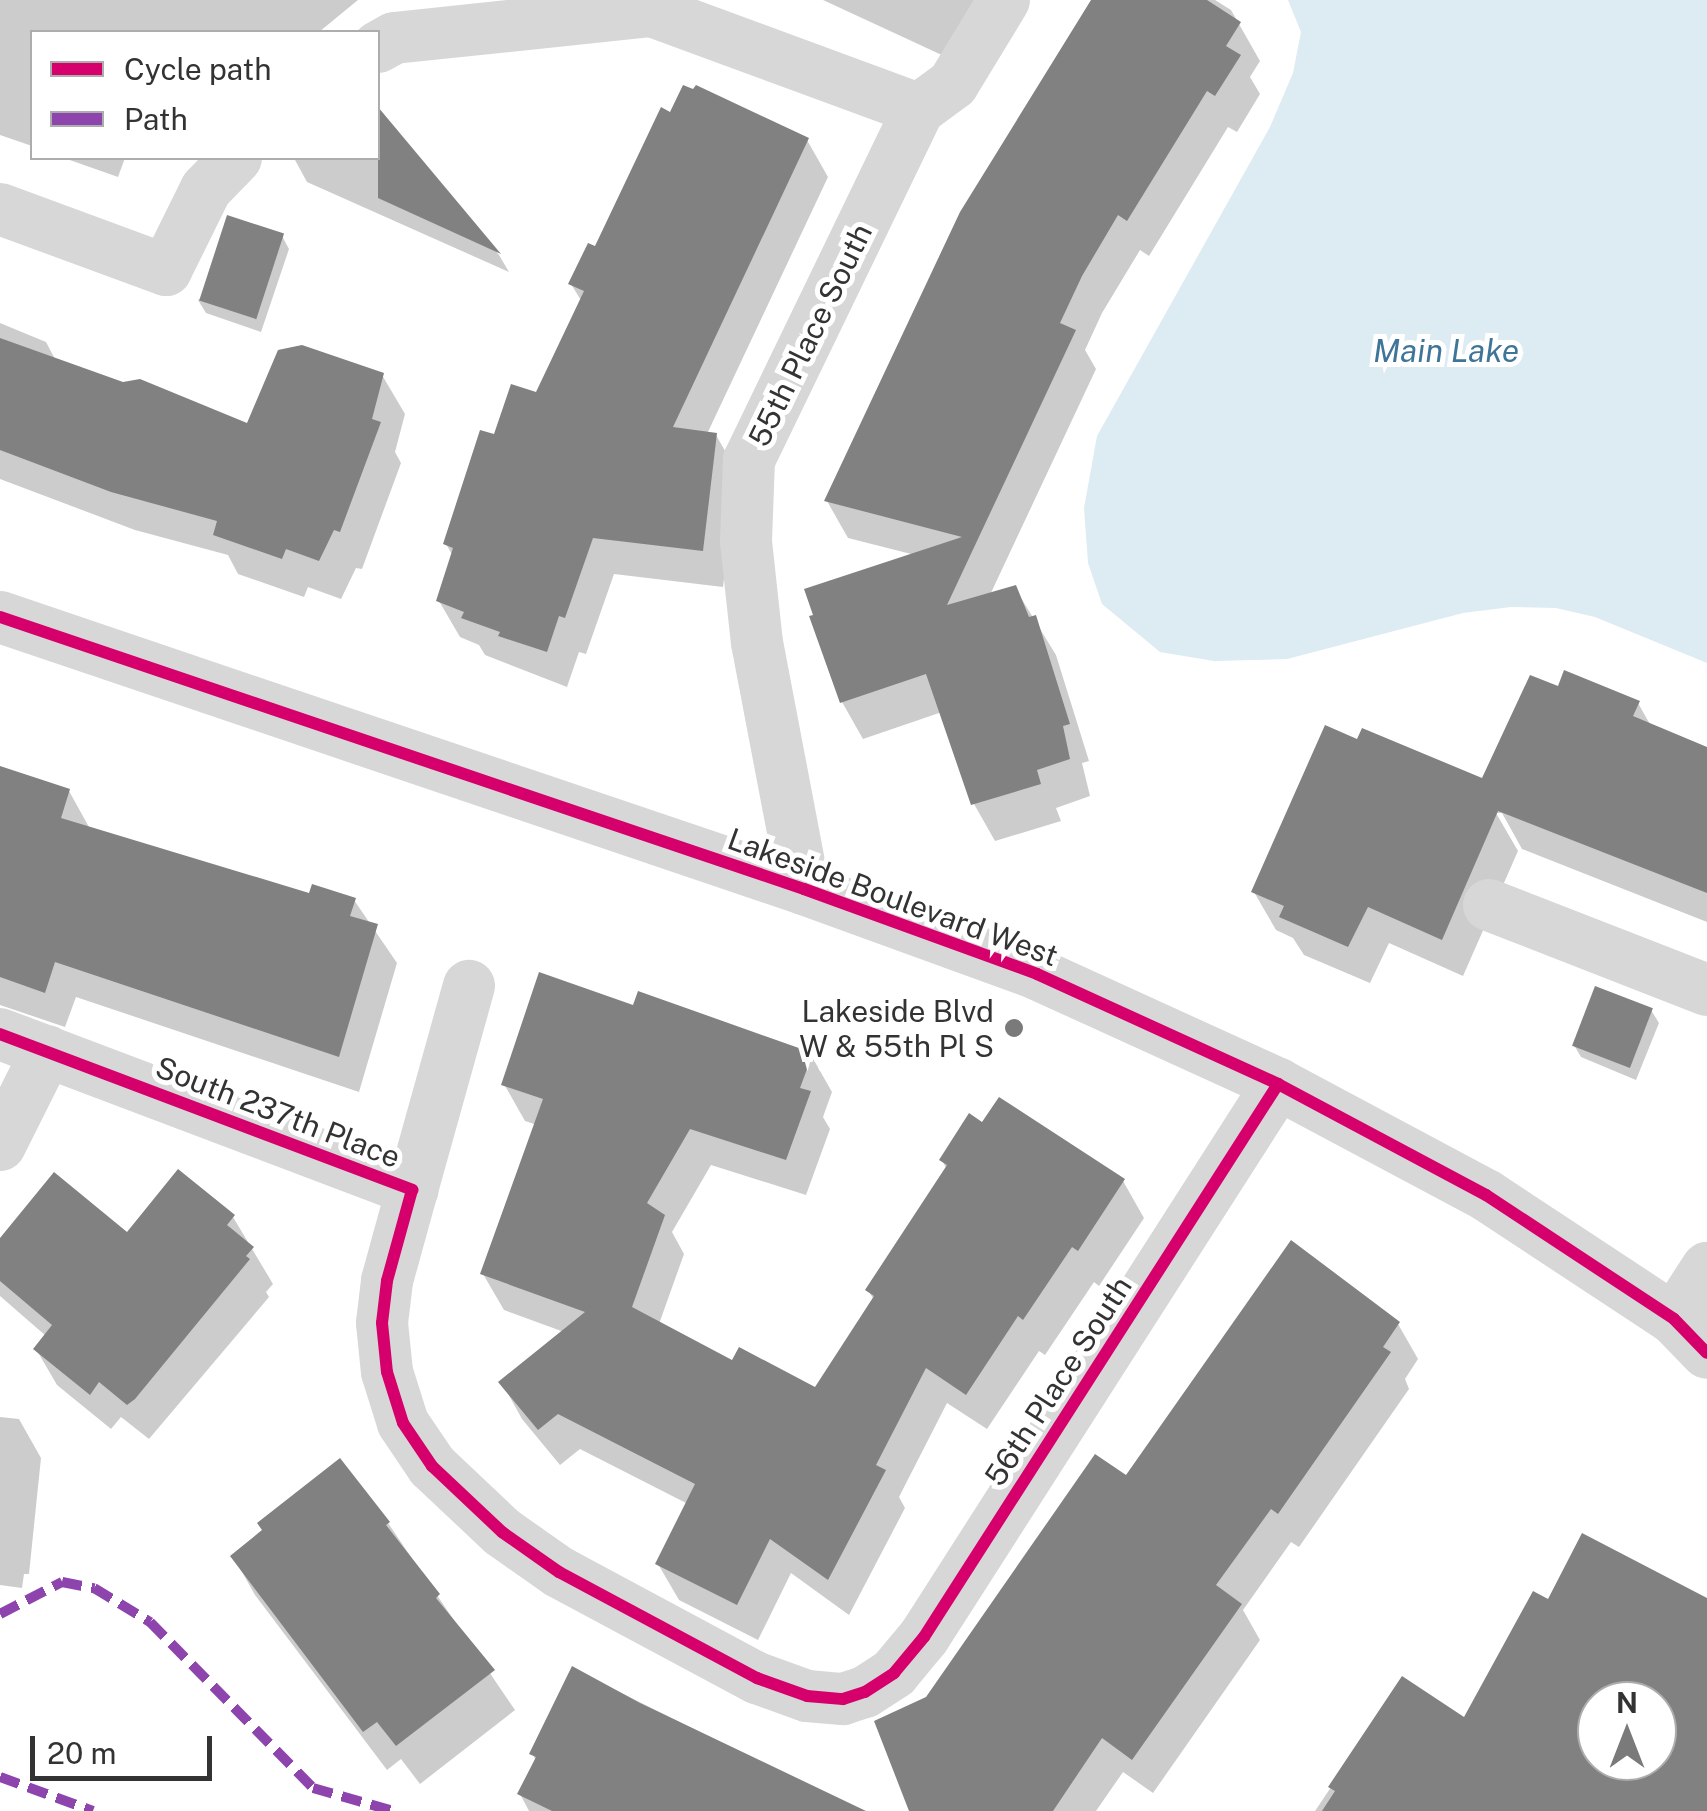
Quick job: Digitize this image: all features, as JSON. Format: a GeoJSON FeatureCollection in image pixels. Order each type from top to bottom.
{"type":"FeatureCollection","features":[{"type":"Feature","properties":{"kind":"street","name":"55th Place South"},"geometry":{"type":"LineString","coordinates":[[804,889],[757,643],[746,541],[749,460],[920,108],[953,84],[1004,0]]}},
{"type":"Feature","properties":{"kind":"street"},"geometry":{"type":"LineString","coordinates":[[380,47],[394,38],[652,10],[920,108]]}},
{"type":"Feature","properties":{"kind":"street"},"geometry":{"type":"LineString","coordinates":[[0,209],[166,270],[206,189],[234,160]]}},
{"type":"Feature","properties":{"kind":"street","name":"Lakeside Boulevard West"},"geometry":{"type":"LineString","coordinates":[[0,617],[804,889],[1037,974],[1278,1084],[1486,1195],[1691,1336]]}},
{"type":"Feature","properties":{"kind":"street"},"geometry":{"type":"LineString","coordinates":[[1489,905],[1707,990]]}},
{"type":"Feature","properties":{"kind":"street"},"geometry":{"type":"LineString","coordinates":[[412,1190],[469,986]]}},
{"type":"Feature","properties":{"kind":"street"},"geometry":{"type":"LineString","coordinates":[[0,1145],[23,1042]]}},
{"type":"Feature","properties":{"kind":"street","name":"South 237th Place"},"geometry":{"type":"LineString","coordinates":[[23,1042],[412,1190],[387,1282],[382,1323],[387,1372],[404,1423],[432,1466],[502,1532],[558,1572],[757,1678],[806,1696],[842,1698],[866,1692]]}},
{"type":"Feature","properties":{"kind":"street","name":"56th Place South"},"geometry":{"type":"LineString","coordinates":[[866,1692],[894,1673],[924,1637],[1278,1084]]}},
{"type":"Feature","properties":{"kind":"street"},"geometry":{"type":"LineString","coordinates":[[1691,1336],[1707,1268]]}},
{"type":"Feature","properties":{"kind":"water","name":"Main Lake"},"geometry":{"type":"Polygon","coordinates":[[[1288,0],[1707,0],[1707,663],[1595,617],[1556,608],[1511,607],[1463,613],[1287,659],[1214,661],[1160,652],[1102,604],[1088,563],[1084,508],[1097,436],[1270,127],[1293,73],[1301,32],[1288,0]]]}},
{"type":"Feature","properties":{"kind":"building"},"geometry":{"type":"Polygon","coordinates":[[[1091,0],[1207,0],[1241,22],[1226,46],[1241,55],[1215,96],[1207,91],[1127,221],[1118,215],[1082,276],[1060,323],[1076,330],[947,605],[1016,585],[1029,617],[1036,615],[1070,724],[1063,726],[1070,759],[1037,770],[1041,784],[971,805],[926,674],[840,703],[809,616],[813,615],[804,589],[962,537],[824,501],[960,212],[1091,0]]]}},
{"type":"Feature","properties":{"kind":"building"},"geometry":{"type":"Polygon","coordinates":[[[683,85],[693,89],[696,85],[809,138],[673,427],[717,433],[703,551],[593,538],[565,618],[559,616],[547,652],[498,636],[500,632],[461,618],[464,612],[436,601],[453,548],[443,544],[480,430],[494,434],[511,384],[536,392],[584,291],[568,284],[588,243],[595,246],[661,107],[670,112],[683,85]]]}},
{"type":"Feature","properties":{"kind":"building"},"geometry":{"type":"Polygon","coordinates":[[[380,109],[501,254],[378,198],[380,109]]]}},
{"type":"Feature","properties":{"kind":"building"},"geometry":{"type":"Polygon","coordinates":[[[227,215],[284,234],[256,319],[199,301],[227,215]]]}},
{"type":"Feature","properties":{"kind":"building"},"geometry":{"type":"Polygon","coordinates":[[[0,338],[123,382],[140,379],[247,423],[278,350],[302,345],[384,373],[372,419],[381,422],[340,532],[334,530],[319,561],[286,549],[282,559],[213,535],[217,521],[111,492],[0,450],[0,338]]]}},
{"type":"Feature","properties":{"kind":"building"},"geometry":{"type":"Polygon","coordinates":[[[1564,670],[1640,701],[1633,716],[1707,747],[1707,893],[1498,811],[1442,940],[1368,907],[1348,947],[1279,917],[1284,906],[1251,892],[1325,725],[1357,739],[1362,728],[1482,778],[1530,675],[1558,686],[1564,670]]]}},
{"type":"Feature","properties":{"kind":"building"},"geometry":{"type":"Polygon","coordinates":[[[0,766],[70,789],[61,818],[309,893],[312,884],[356,898],[350,916],[378,924],[339,1057],[55,962],[45,993],[0,977],[0,766]]]}},
{"type":"Feature","properties":{"kind":"building"},"geometry":{"type":"Polygon","coordinates":[[[539,972],[633,1005],[638,991],[813,1053],[800,1088],[811,1091],[786,1160],[690,1129],[647,1203],[665,1215],[632,1307],[732,1360],[739,1347],[815,1387],[874,1296],[865,1290],[947,1165],[939,1160],[969,1113],[982,1122],[999,1097],[1125,1179],[1078,1251],[1072,1247],[1023,1320],[1018,1316],[966,1395],[926,1368],[876,1465],[886,1470],[828,1580],[770,1539],[737,1605],[655,1564],[695,1484],[558,1414],[538,1430],[498,1382],[585,1312],[480,1274],[543,1099],[501,1085],[539,972]]]}},
{"type":"Feature","properties":{"kind":"building"},"geometry":{"type":"Polygon","coordinates":[[[1595,986],[1653,1008],[1630,1068],[1572,1046],[1595,986]]]}},
{"type":"Feature","properties":{"kind":"building"},"geometry":{"type":"Polygon","coordinates":[[[178,1169],[235,1215],[227,1225],[254,1247],[246,1256],[250,1259],[135,1399],[127,1405],[99,1382],[90,1395],[33,1349],[52,1325],[0,1281],[0,1238],[54,1172],[127,1232],[178,1169]]]}},
{"type":"Feature","properties":{"kind":"building"},"geometry":{"type":"Polygon","coordinates":[[[1291,1240],[1400,1322],[1383,1347],[1391,1352],[1278,1514],[1271,1509],[1216,1585],[1242,1604],[1132,1760],[1102,1738],[1053,1811],[909,1811],[874,1721],[926,1697],[1095,1454],[1126,1475],[1291,1240]]]}},
{"type":"Feature","properties":{"kind":"building"},"geometry":{"type":"Polygon","coordinates":[[[340,1458],[440,1594],[436,1598],[495,1670],[396,1746],[377,1722],[363,1732],[230,1556],[262,1530],[257,1523],[340,1458]]]}},
{"type":"Feature","properties":{"kind":"building"},"geometry":{"type":"Polygon","coordinates":[[[1582,1533],[1707,1598],[1707,1811],[1322,1811],[1335,1791],[1328,1787],[1402,1676],[1464,1717],[1533,1591],[1548,1599],[1582,1533]]]}},
{"type":"Feature","properties":{"kind":"building"},"geometry":{"type":"Polygon","coordinates":[[[572,1666],[640,1703],[866,1811],[552,1811],[517,1794],[536,1757],[529,1754],[572,1666]]]}},
{"type":"Feature","properties":{"kind":"marked path"},"geometry":{"type":"LineString","coordinates":[[0,1614],[62,1582],[94,1588],[150,1622],[313,1788],[393,1811]]}},
{"type":"Feature","properties":{"kind":"marked path"},"geometry":{"type":"LineString","coordinates":[[0,1777],[93,1811]]}},
{"type":"Feature","properties":{"kind":"cycle path"},"geometry":{"type":"LineString","coordinates":[[0,617],[804,889],[1037,974],[1278,1084],[1486,1195],[1674,1319],[1707,1353]]}},
{"type":"Feature","properties":{"kind":"cycle path"},"geometry":{"type":"LineString","coordinates":[[0,1034],[412,1190],[387,1281],[382,1323],[387,1372],[403,1423],[432,1466],[502,1532],[559,1572],[757,1678],[807,1696],[843,1699],[865,1692],[894,1673],[924,1637],[1278,1084]]}},
{"type":"Feature","properties":{"kind":"place","name":"Lakeside Blvd W & 55th Pl S"},"geometry":{"type":"Point","coordinates":[1014,1028]}}]}
